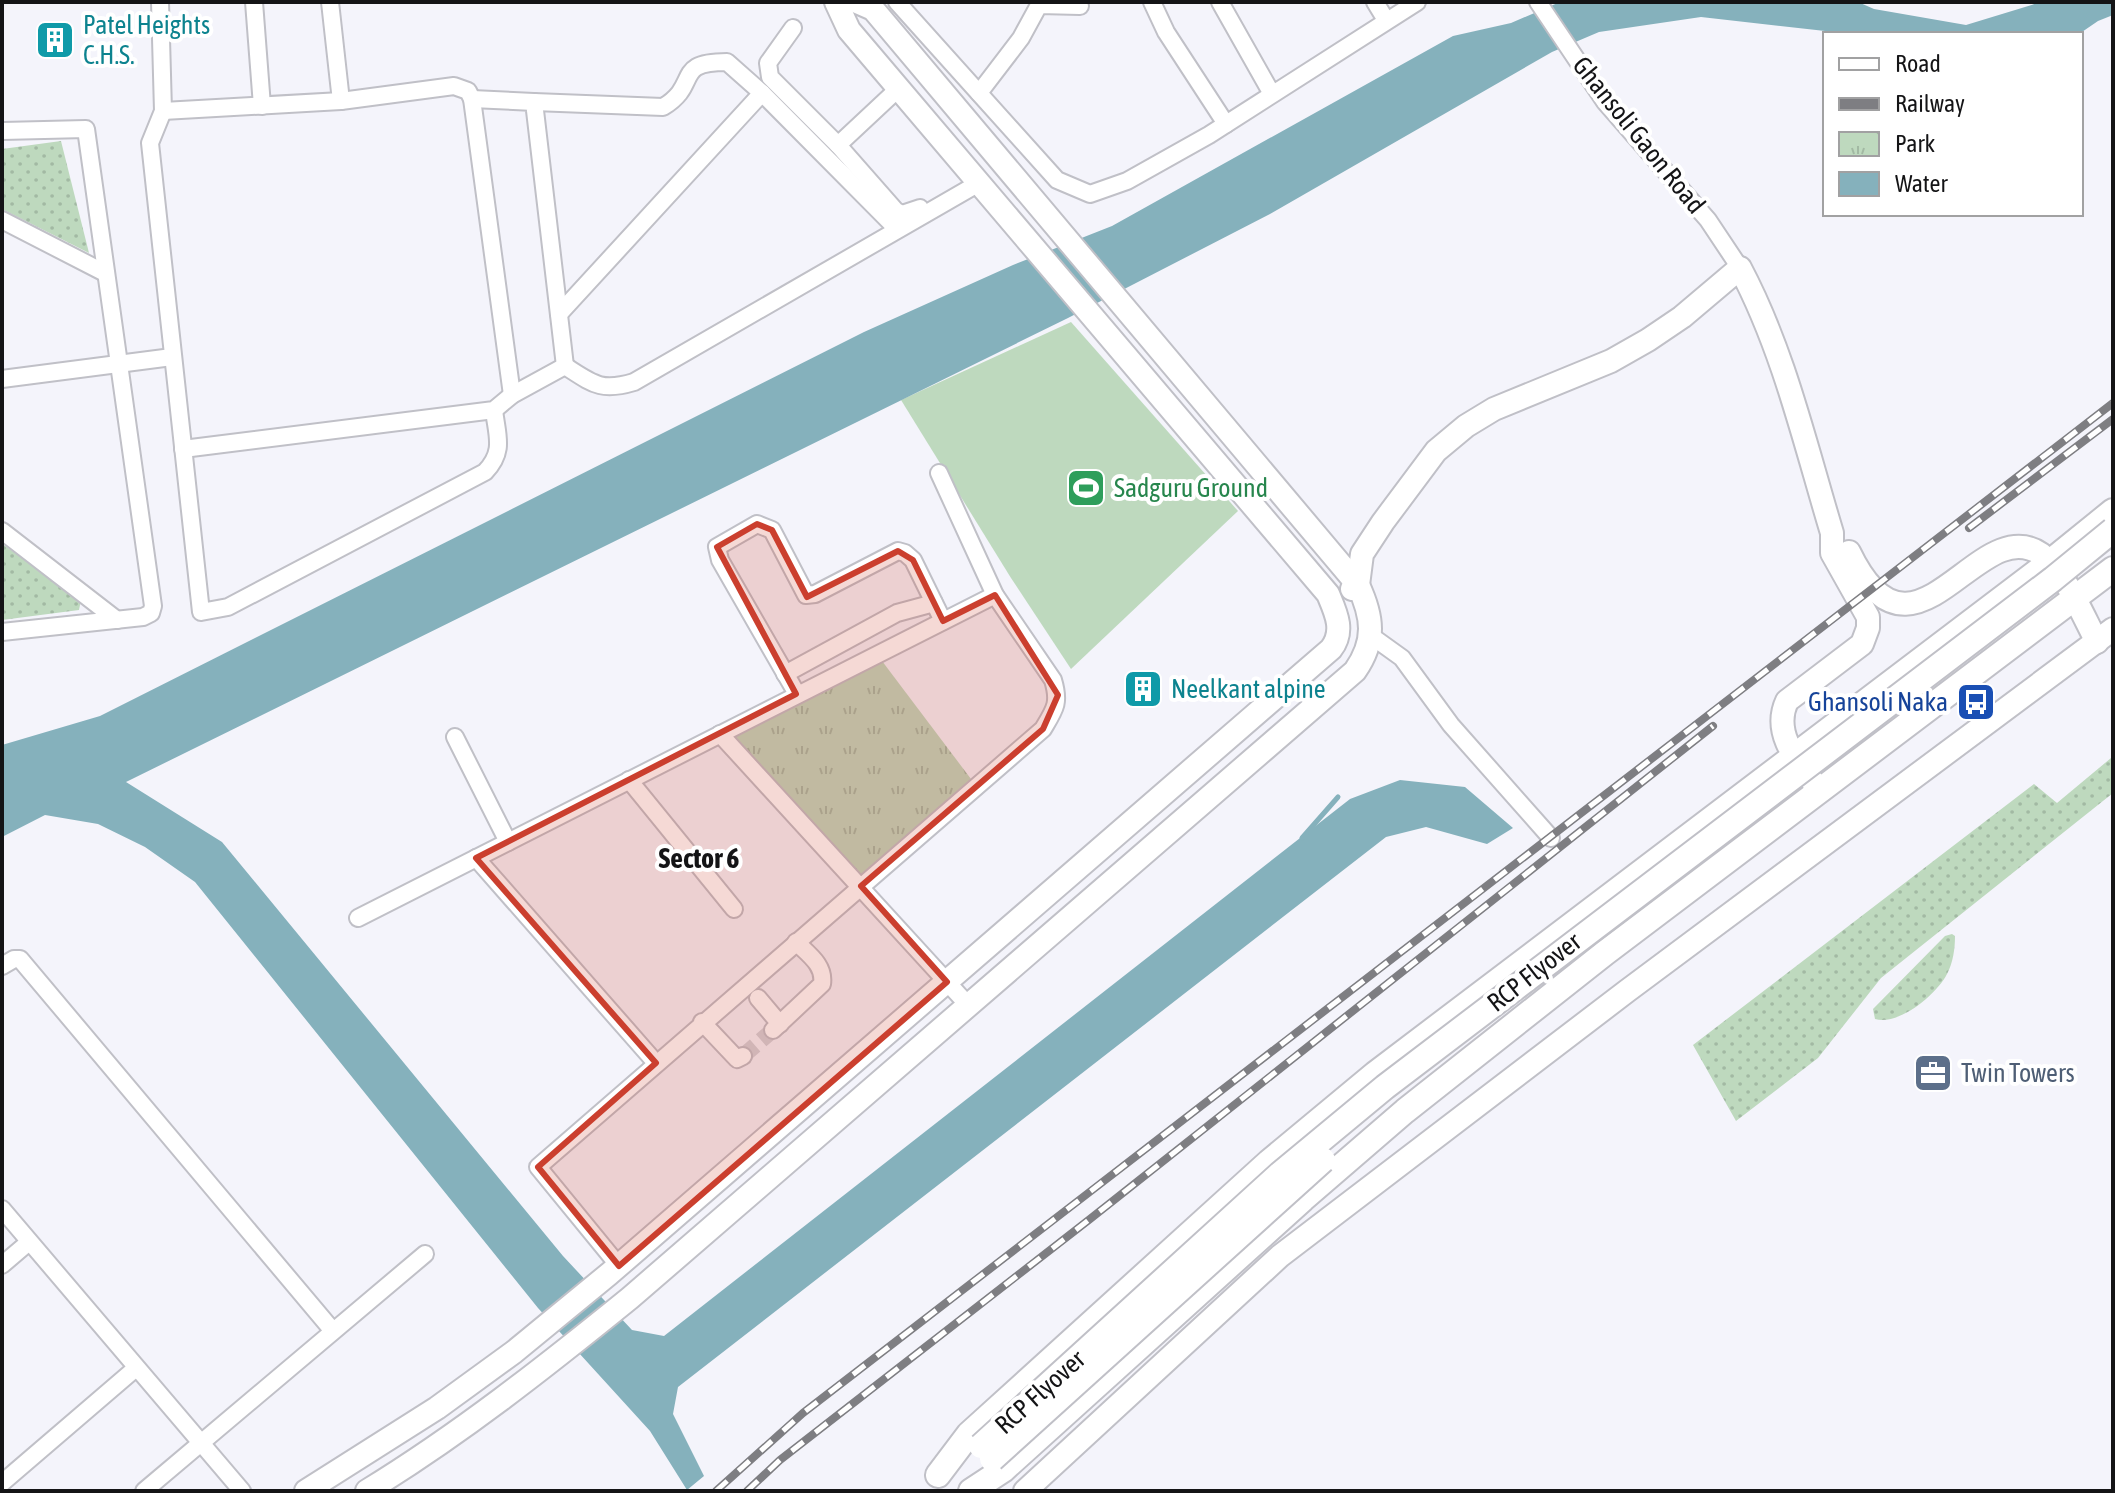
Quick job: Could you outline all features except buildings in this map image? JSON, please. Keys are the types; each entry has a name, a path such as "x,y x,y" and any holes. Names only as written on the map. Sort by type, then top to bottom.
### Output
{"main road":[{"path":"929,1483 969,1434 1269,1162 1387,1065 2113,511"},
{"name":"RCP Flyover","path":"986,1453 1280,1174 1385,1087 2053,579 2113,530"},
{"name":"RCP Flyover","path":"986,1453 1395,1099 2113,549"},
{"path":"968,1491 1003,1470 1405,1111 1583,970 2113,569"},
{"path":"929,1483 986,1453"},
{"path":"968,1491 986,1453"}],"street":[{"path":"160,2 163,111 150,143 201,612 228,607 485,472 499,450 494,410"},
{"path":"254,2 262,106"},
{"path":"330,2 341,101"},
{"path":"306,1491 437,1408 514,1352 614,1270 1337,641 1339,622 1328,594 849,30 836,2"},
{"path":"367,1491 455,1434 533,1377 630,1298 1355,671 1367,654 1370,618 1358,585 873,9 857,2"},
{"path":"897,2 1057,180 1090,194 1127,181 1226,124 1417,2"},
{"path":"1152,2 1166,32 1226,124"},
{"path":"1220,2 1272,94"},
{"path":"1375,2 1386,20"},
{"name":"Ghansoli Gaon Road","path":"1538,2 1605,102 1708,220 1740,268"},
{"path":"979,93 1021,38 1039,5 1080,6"},
{"path":"793,28 768,63 770,77 838,145 896,211 902,214 914,212 937,199"},
{"path":"472,99 663,107 675,100 685,88 688,73 698,64 727,62 762,93 897,229"},
{"path":"163,111 341,101 454,86 468,91 472,99 512,395"},
{"path":"838,145 899,88"},
{"path":"559,314 762,93"},
{"path":"534,102 565,366"},
{"path":"2,131 86,129 153,606 151,613 143,617 2,632"},
{"path":"565,366 589,381 612,389 634,382 979,183"},
{"path":"1002,210 1026,191"},
{"path":"2,220 105,273"},
{"path":"1332,604 1358,585 1362,554 1383,522 1436,451 1466,426 1494,409 1611,361 1648,340 1682,317 1740,268 1761,308 1776,349 1832,533 1832,553 1868,617 1862,644 1787,701 1781,714 1782,731 1820,791"},
{"path":"2,379 172,357"},
{"path":"183,449 494,410 512,395 565,366"},
{"path":"614,1270 538,1167 1043,729 1055,709 1058,695 1053,680 995,595 939,473"},
{"path":"797,694 720,560 717,547 757,524 772,530 806,595 815,594 898,551 905,553 913,560 943,621"},
{"path":"2,531 117,620"},
{"path":"1025,1491 1280,1256 1594,1016 2105,636 2075,600 2050,562 2025,546 2009,547 1986,559 1919,603 1902,604 1876,591 1859,573 1846,546 1832,533"},
{"path":"358,918 995,595"},
{"path":"785,674 897,613 934,603"},
{"path":"1370,635 1402,658 1451,725 1551,838"},
{"path":"720,734 968,1005"},
{"path":"455,737 508,842"},
{"path":"629,780 734,909"},
{"path":"476,858 656,1063"},
{"path":"758,998 777,1027 822,984 824,977 820,966 796,942"},
{"path":"2,966 20,959 333,1331"},
{"path":"702,1022 737,1059 743,1056"},
{"path":"2,1209 242,1491"},
{"path":"2,1265 29,1242"},
{"path":"144,1491 425,1254"},
{"path":"2,1483 136,1368"}],"highlighted area":[{"path":"757,524 772,530 807,597 898,551 913,560 943,621 995,595 1058,695 1043,729 861,886 947,982 619,1266 538,1167 656,1063 476,858 796,694 717,547"}],"green space":[{"path":"61,141 89,253 2,209 2,149"},
{"name":"Sadguru Ground","path":"1071,322 1238,511 1071,669 901,400"},
{"path":"4,545 81,600 79,610 2,620"},
{"path":"876,653 971,779 859,877 727,730"},
{"path":"2111,758 2113,793 1881,978 1818,1058 1736,1121 1693,1045 2034,784 2057,803"},
{"path":"1952,934 1955,941 1951,965 1935,990 1906,1013 1885,1020 1875,1019 1873,1009 1945,936"}],"water":[{"path":"1560,2 1858,2 1874,9 1966,25 2041,2 2113,2 2113,15 2082,32 1834,32 1701,17 1599,32 1552,52 1270,214 1068,318 126,782 222,842 563,1256 632,1330 664,1336 1350,799 1400,780 1465,787 1513,828 1487,844 1426,827 1386,837 678,1387 673,1414 704,1476 687,1490 650,1431 538,1308 195,882 145,847 98,824 45,815 2,837 2,745 100,716 864,332 1013,265 1112,226 1453,36 1511,23"}],"waterway":[{"path":"1302,838 1338,797"}],"tunnel":[{"path":"743,1056 773,1030"}],"railway":[{"path":"716,1491 803,1413 2113,403"},
{"path":"1969,528 2113,419"},
{"path":"747,1491 780,1460 1713,726"}],"place":[{"name":"Patel Heights C.H.S.","path":"55,40"},
{"name":"Sadguru Ground","path":"1086,488"},
{"name":"Neelkant alpine","path":"1143,689"},
{"name":"Ghansoli Naka","path":"1976,702"},
{"name":"Twin Towers","path":"1933,1073"}],"district":[{"name":"Sector 6","path":"699,858"}]}
